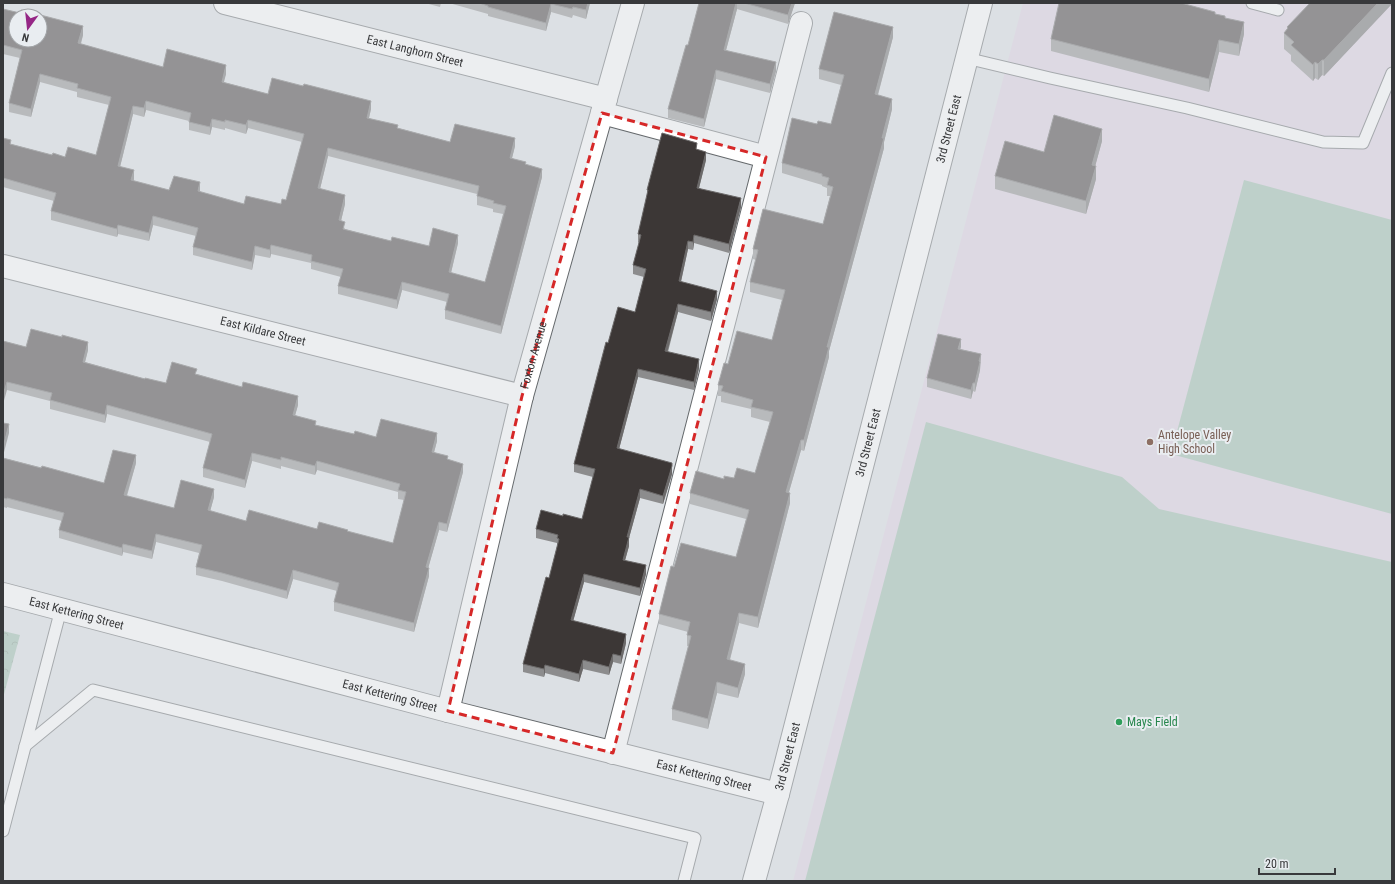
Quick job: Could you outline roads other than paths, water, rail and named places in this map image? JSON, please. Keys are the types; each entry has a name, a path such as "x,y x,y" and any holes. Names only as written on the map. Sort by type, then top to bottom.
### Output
{"street":[{"name":"East Langhorn Street","path":"225,3 604,106 766,157"},
{"name":"Foxton Avenue","path":"448,711 522,396 633,3"},
{"name":"3rd Street East","path":"754,881 778,794 980,3"},
{"path":"613,753 801,24"},
{"name":"East Kildare Street","path":"3,266 522,396"},
{"name":"East Kettering Street","path":"3,594 448,711 778,794"}],"lane":[{"path":"1252,3 1278,10"},
{"path":"966,58 1187,108 1323,142 1363,143 1392,73"},
{"path":"3,831 61,609"},
{"path":"25,746 93,690 695,838 684,881"}],"place":[{"name":"Antelope Valley High School","path":"1150,442"},
{"name":"Mays Field","path":"1119,722"}]}
